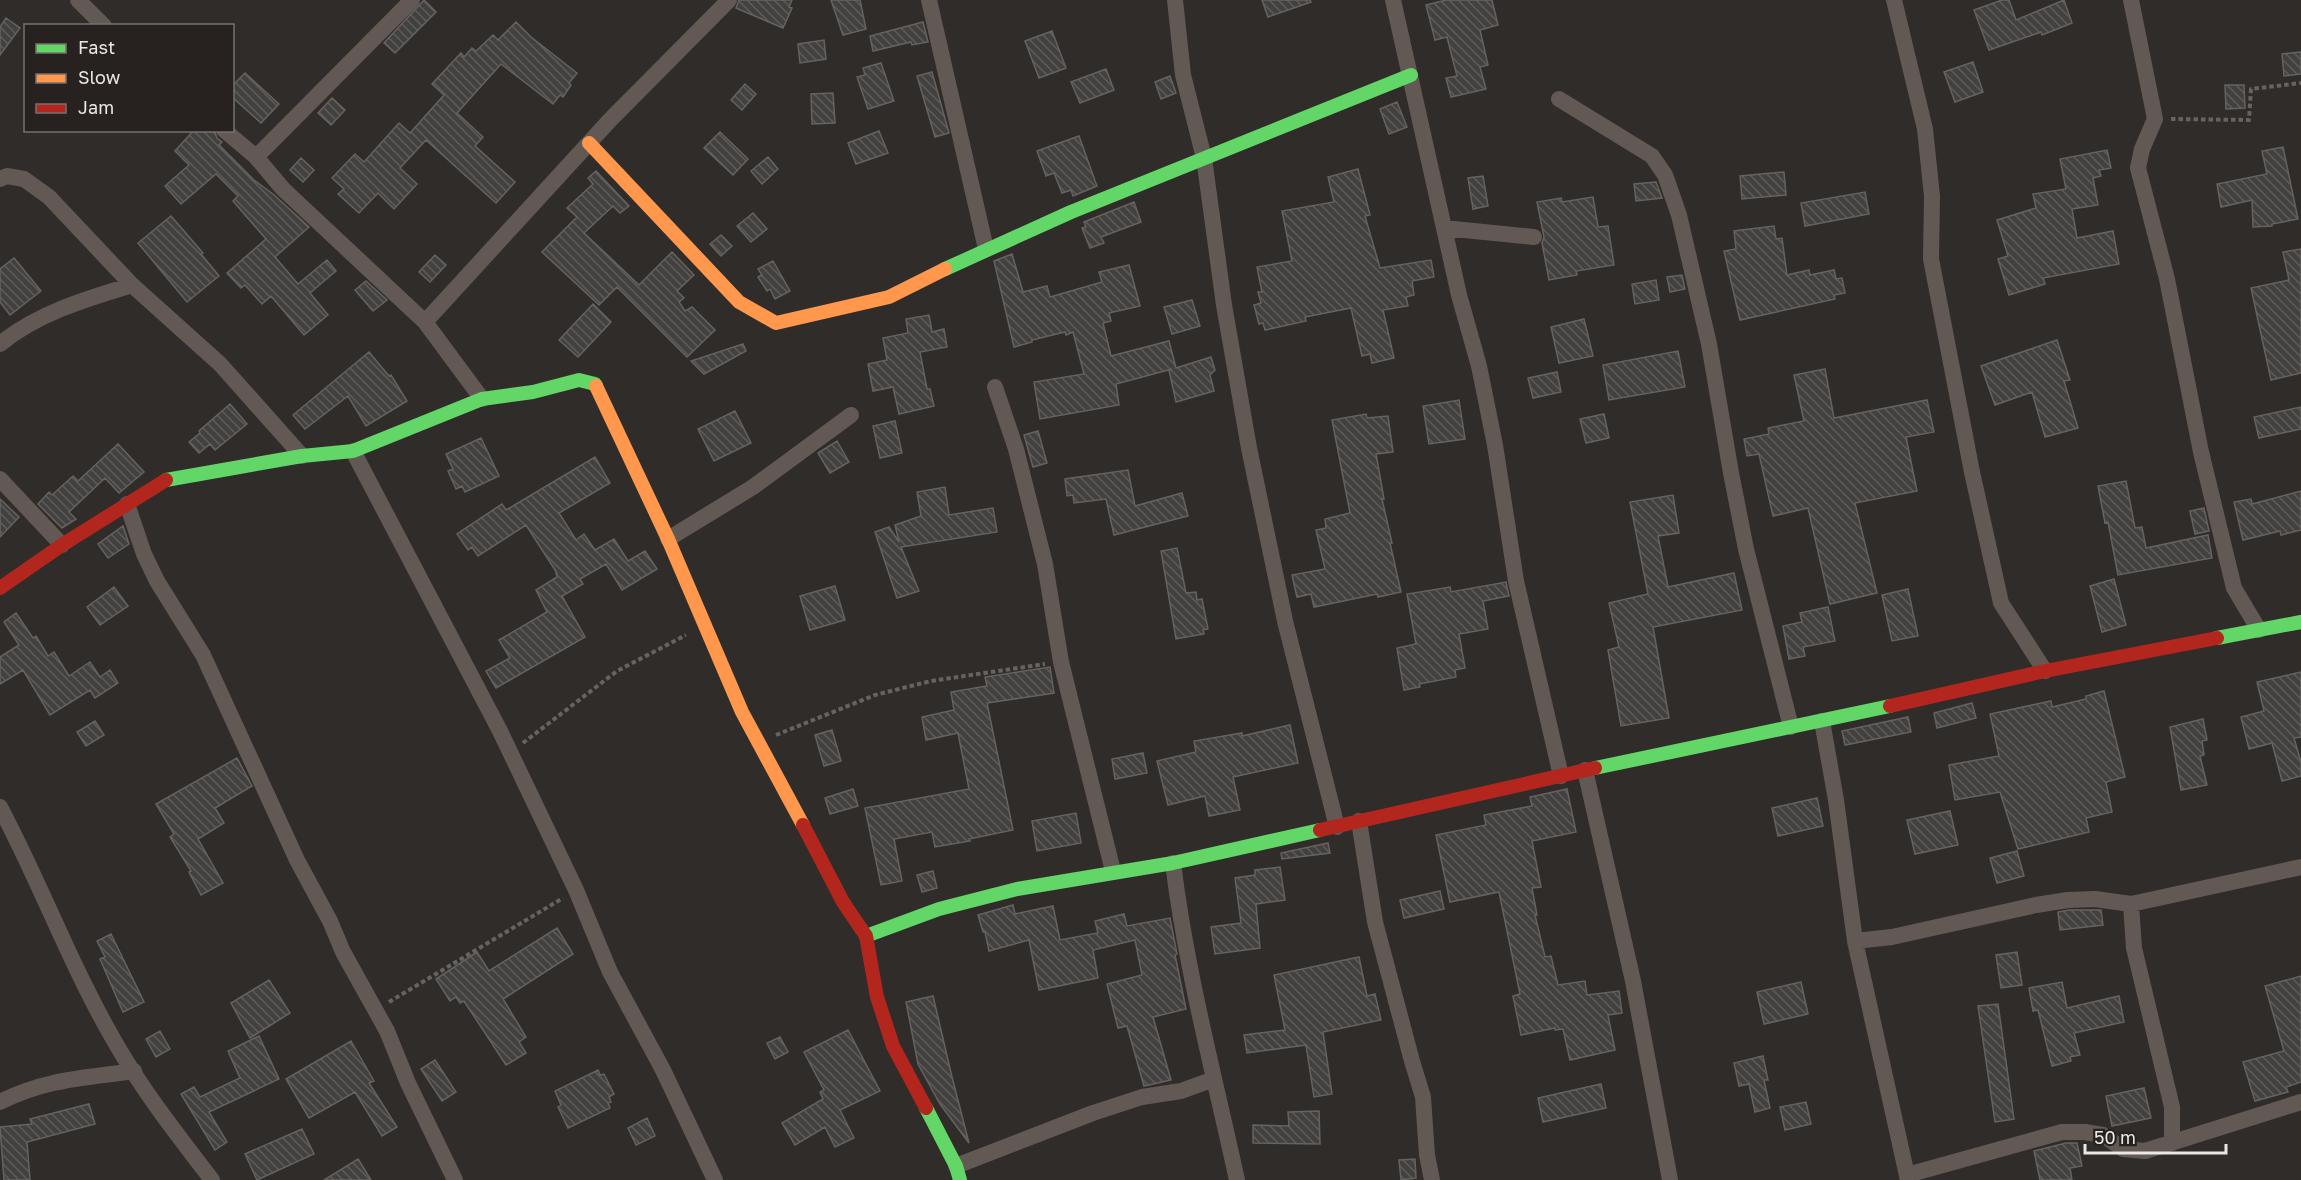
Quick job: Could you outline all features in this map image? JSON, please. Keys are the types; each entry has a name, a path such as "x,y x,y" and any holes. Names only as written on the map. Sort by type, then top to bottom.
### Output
{"street":[{"path":"78,0 102,24"},
{"path":"256,157 412,0"},
{"path":"425,322 589,143 729,0"},
{"path":"929,0 986,249"},
{"path":"1175,0 1183,75 1204,158 1224,305 1249,448 1285,621 1337,827"},
{"path":"1394,0 1459,295 1479,366 1495,445 1516,581 1562,776"},
{"path":"1894,0 1925,129 1932,196 1930,259 1972,472 2001,603 2045,671"},
{"path":"2131,0 2155,119 2142,148 2138,168 2167,279 2201,452 2234,588 2259,630"},
{"path":"589,143 739,302 776,323 889,297 986,249 1071,212 1411,75"},
{"path":"1559,99 1652,156 1665,175 1679,215 1709,344 1746,549 1791,727"},
{"path":"226,132 256,157 283,189 425,322 482,399"},
{"path":"0,179 7,176 24,179 49,197 132,285 220,364 302,456"},
{"path":"1444,228 1534,237"},
{"path":"0,344 12,334 68,304 132,285"},
{"path":"0,588 62,545 168,479 302,456 353,451 482,399 533,392 579,380 595,384 668,539 742,712 843,902 866,936 877,997 893,1046 958,1173 1093,1113 1142,1097 1181,1091 1214,1079"},
{"path":"995,387 1016,449 1045,564 1061,662 1113,871"},
{"path":"668,539 753,488 851,415"},
{"path":"353,451 511,752 576,890 610,972 663,1070 715,1180"},
{"path":"0,479 62,545"},
{"path":"127,504 144,554 157,581 203,655 297,860 330,921 343,952 376,1010 455,1180"},
{"path":"866,936 895,923 1007,891 1113,871 1173,863 1586,770 1822,721 2045,671 2301,621"},
{"path":"1822,721 1836,800 1855,941 1908,1178 2062,1132 2103,1135 2122,1149 2145,1151 2301,1102"},
{"path":"1586,770 1632,981 1670,1180"},
{"path":"0,807 17,838 60,935 118,1048 163,1115 212,1180"},
{"path":"1359,821 1375,922 1423,1097 1427,1155 1432,1180"},
{"path":"1173,863 1184,936 1237,1180"},
{"path":"1855,941 1892,937 2068,900 2095,899 2131,904 2301,867"},
{"path":"2131,904 2134,948 2172,1107 2172,1143"},
{"path":"0,1102 18,1093 66,1078 134,1071"}],"path":[{"path":"2155,119 2249,120 2251,89 2301,83"},
{"path":"511,752 617,671 705,626"},
{"path":"758,742 875,695 931,681 1061,662"},
{"path":"376,1010 576,890"}],"building":[{"path":"424,0 436,12 395,53 384,43"},
{"path":"739,0 792,0 789,7 792,8 783,28 736,8"},
{"path":"831,0 860,0 866,29 843,35"},
{"path":"1262,0 1310,0 1311,2 1268,17"},
{"path":"1446,0 1492,0 1498,25 1480,30 1488,65 1480,67 1486,89 1451,97 1446,78 1457,76 1447,37 1435,40 1426,5"},
{"path":"2002,0 2009,0 2016,20 2064,0 2072,23 2042,35 2041,32 1989,50 1974,10"},
{"path":"6,18 20,28 0,55 0,27"},
{"path":"516,22 531,37 577,73 569,83 571,85 563,97 560,95 553,104 501,64 457,113 483,137 475,146 515,182 496,203 426,140 400,168 417,184 394,209 378,193 359,213 338,194 344,189 332,178 355,154 364,162 399,123 410,133 444,95 432,84 461,53 464,57 472,48 476,51 493,35 498,40"},
{"path":"923,22 928,42 912,45 911,42 873,51 870,36"},
{"path":"1052,31 1066,68 1039,78 1025,41"},
{"path":"824,40 826,59 800,63 798,44"},
{"path":"2301,52 2301,74 2284,76 2282,54"},
{"path":"1973,62 1983,92 1955,102 1944,72"},
{"path":"881,63 894,101 868,109 857,77 865,75 863,68"},
{"path":"1106,69 1114,90 1080,103 1071,82"},
{"path":"932,72 949,133 935,137 917,76"},
{"path":"245,73 279,104 261,123 234,99 234,84"},
{"path":"1170,76 1176,93 1161,99 1155,82"},
{"path":"745,84 756,94 742,110 731,100"},
{"path":"2225,85 2244,85 2245,108 2226,109"},
{"path":"833,93 835,123 812,124 811,94"},
{"path":"332,98 345,110 331,125 318,113"},
{"path":"1397,102 1407,127 1389,134 1380,109"},
{"path":"879,131 888,153 856,164 848,143"},
{"path":"192,132 215,132 222,142 219,145 254,180 309,227 275,257 298,284 327,260 336,271 310,293 328,315 304,335 271,296 262,304 245,285 241,288 227,273 266,239 233,201 238,196 216,174 181,204 165,186 189,165 175,151"},
{"path":"720,132 748,159 733,175 704,148"},
{"path":"1079,136 1097,186 1073,196 1071,190 1062,193 1054,173 1046,176 1037,151"},
{"path":"2283,147 2298,219 2272,224 2272,226 2253,227 2252,200 2221,207 2217,184 2267,174 2262,151"},
{"path":"2107,150 2111,168 2099,170 2101,176 2093,178 2098,205 2072,209 2077,238 2113,231 2119,264 2043,278 2045,284 2009,295 1998,259 2008,256 1997,220 2036,208 2033,194 2066,189 2060,159"},
{"path":"768,157 778,169 762,184 751,171"},
{"path":"301,158 314,170 303,182 290,170"},
{"path":"1358,169 1370,215 1365,216 1380,268 1431,260 1434,277 1412,281 1414,295 1406,297 1408,306 1383,310 1394,358 1372,363 1370,354 1362,356 1351,308 1305,317 1306,321 1265,330 1263,323 1259,324 1254,305 1261,303 1258,292 1262,292 1257,267 1292,261 1282,211 1334,202 1328,177"},
{"path":"596,171 629,206 620,213 613,206 584,233 639,285 672,252 694,275 677,291 684,298 679,302 685,311 692,307 715,330 687,357 617,287 599,305 542,252 577,217 567,208 593,184 588,178"},
{"path":"1784,172 1786,195 1742,199 1740,176"},
{"path":"1483,176 1488,206 1473,209 1468,178"},
{"path":"1656,182 1662,198 1636,201 1634,184"},
{"path":"1865,192 1869,214 1805,226 1801,203"},
{"path":"1593,197 1598,227 1608,226 1614,265 1576,271 1577,275 1549,280 1537,202 1561,198 1562,202"},
{"path":"1134,202 1141,222 1101,237 1104,243 1090,248 1082,228 1086,227 1084,222"},
{"path":"753,213 767,229 751,242 737,226"},
{"path":"171,216 203,253 201,254 219,276 187,302 138,243"},
{"path":"1774,226 1776,239 1782,238 1787,275 1809,270 1810,275 1834,270 1836,279 1842,278 1845,293 1834,295 1835,299 1740,320 1724,251 1736,249 1734,231"},
{"path":"721,235 732,246 721,256 710,244"},
{"path":"2301,249 2301,373 2271,380 2251,288 2289,280 2283,252"},
{"path":"1012,254 1023,292 1047,286 1050,297 1102,282 1099,272 1129,265 1140,306 1109,313 1111,321 1103,323 1111,356 1169,341 1176,368 1211,357 1215,370 1210,375 1214,391 1176,402 1169,370 1172,369 1116,384 1119,405 1040,419 1034,382 1084,374 1073,332 1032,340 1032,342 1014,347 994,261"},
{"path":"435,255 446,265 430,282 419,272"},
{"path":"14,258 41,291 10,315 0,302 0,269"},
{"path":"773,261 790,291 775,299 770,289 767,291 758,277 762,275 758,269"},
{"path":"1682,275 1685,289 1670,292 1667,277"},
{"path":"1656,280 1659,300 1635,304 1632,284"},
{"path":"366,281 387,300 373,311 355,290"},
{"path":"1192,300 1200,326 1172,334 1164,307"},
{"path":"593,304 611,322 578,357 559,340"},
{"path":"929,315 932,332 944,329 947,347 920,352 927,389 930,389 934,406 899,414 893,387 873,391 868,364 887,360 883,338 908,333 906,319"},
{"path":"1584,319 1593,356 1559,363 1551,327"},
{"path":"2057,340 2070,380 2064,381 2078,428 2045,437 2032,392 1995,405 1981,366"},
{"path":"743,344 746,351 704,374 691,361"},
{"path":"1678,351 1685,387 1609,400 1603,365"},
{"path":"369,352 389,376 391,375 407,401 366,426 348,396 305,429 293,415"},
{"path":"1825,369 1834,418 1927,400 1934,432 1906,437 1917,491 1855,503 1877,593 1830,604 1808,508 1773,516 1759,454 1747,456 1744,439 1769,434 1768,428 1804,421 1794,375"},
{"path":"1557,372 1561,392 1533,398 1528,378"},
{"path":"1459,400 1465,439 1429,444 1423,406"},
{"path":"230,404 247,424 215,450 210,444 199,453 189,442"},
{"path":"2301,407 2301,429 2259,438 2254,417"},
{"path":"735,411 751,443 714,461 698,429"},
{"path":"1366,414 1367,418 1388,416 1393,452 1376,454 1384,499 1382,499 1401,592 1378,597 1377,594 1314,607 1311,594 1297,597 1292,575 1325,569 1316,530 1326,528 1325,519 1350,513 1332,420"},
{"path":"1604,414 1609,438 1586,443 1580,419"},
{"path":"895,421 902,453 880,458 873,426"},
{"path":"1038,431 1047,463 1033,467 1024,435"},
{"path":"481,438 499,476 465,492 462,486 456,489 448,471 453,469 446,454"},
{"path":"837,441 849,462 830,473 818,453"},
{"path":"118,444 144,472 119,493 105,478 69,512 76,519 62,528 38,504 49,492 52,495 73,476 78,481"},
{"path":"595,457 610,483 559,513 576,540 584,534 595,550 614,539 628,561 645,551 657,569 622,590 606,564 580,579 583,584 562,596 585,637 496,688 486,671 510,658 499,640 547,612 536,590 557,577 557,573 526,525 478,556 472,547 468,550 457,534 502,504 506,510"},
{"path":"1128,470 1135,506 1182,493 1188,516 1114,535 1106,499 1074,503 1073,495 1067,496 1065,479"},
{"path":"2126,481 2135,528 2142,527 2146,548 2208,535 2212,558 2118,575 2108,522 2105,523 2098,486"},
{"path":"945,487 949,515 993,508 997,532 901,547 919,591 897,598 875,532 889,527 899,542 895,525 921,516 917,492"},
{"path":"2301,491 2301,530 2281,535 2280,531 2243,540 2234,502 2251,499 2252,504"},
{"path":"1673,495 1679,533 1658,536 1668,587 1734,573 1742,610 1653,627 1669,718 1621,726 1608,650 1619,647 1609,603 1648,594 1630,502"},
{"path":"0,499 19,517 0,537"},
{"path":"2204,508 2209,531 2195,534 2190,511"},
{"path":"123,526 129,544 108,558 98,544"},
{"path":"1177,548 1186,593 1196,592 1197,600 1202,599 1208,629 1203,630 1204,634 1176,639 1161,551"},
{"path":"2114,579 2126,625 2102,632 2090,586"},
{"path":"1506,582 1509,596 1483,601 1488,629 1459,634 1465,668 1455,670 1456,677 1419,684 1420,687 1404,690 1397,648 1416,644 1407,594 1450,587 1451,592"},
{"path":"835,586 845,620 810,630 800,596"},
{"path":"114,587 128,606 100,625 87,607"},
{"path":"1908,589 1918,636 1892,641 1882,595"},
{"path":"1828,607 1835,641 1803,647 1805,656 1789,659 1783,626 1802,622 1800,613"},
{"path":"16,613 33,638 36,636 48,656 54,652 69,676 90,662 100,677 110,670 118,683 95,698 90,690 50,715 23,670 0,684 0,657 19,645 4,622"},
{"path":"1050,667 1054,693 987,703 1013,830 935,847 932,832 894,839 902,881 881,885 865,808 969,789 958,733 926,740 922,717 954,710 951,692 987,686 985,677"},
{"path":"2301,672 2301,737 2294,738 2301,762 2301,776 2282,781 2272,743 2249,749 2241,717 2264,711 2257,682"},
{"path":"2104,691 2125,777 2106,782 2112,812 2086,818 2089,832 2018,849 2000,792 1955,800 1949,765 1999,756 1990,714 2051,701 2052,707 2086,699 2086,696"},
{"path":"1972,703 1976,718 1937,728 1934,713"},
{"path":"1908,717 1911,732 1845,745 1842,731"},
{"path":"2203,719 2207,740 2202,741 2204,755 2200,756 2207,785 2181,790 2170,727"},
{"path":"95,721 104,735 86,746 77,732"},
{"path":"1290,725 1298,763 1233,777 1240,810 1209,816 1205,796 1168,805 1157,761 1196,752 1194,741 1242,733 1242,736"},
{"path":"832,730 841,761 824,766 815,735"},
{"path":"1143,753 1147,773 1115,779 1112,759"},
{"path":"237,758 252,786 215,808 224,823 198,839 223,883 201,895 189,872 191,871 170,837 174,834 156,804"},
{"path":"853,789 858,806 830,814 825,798"},
{"path":"1567,789 1576,832 1532,841 1541,887 1532,888 1537,915 1535,915 1545,957 1551,956 1558,985 1585,981 1587,995 1619,991 1622,1013 1608,1015 1615,1050 1570,1060 1563,1029 1555,1030 1555,1028 1521,1035 1513,996 1520,994 1499,892 1450,902 1436,835 1486,825 1484,815 1532,806 1530,797"},
{"path":"1817,798 1823,826 1778,836 1772,808"},
{"path":"1950,811 1958,845 1915,854 1907,820"},
{"path":"1076,813 1081,843 1037,851 1032,821"},
{"path":"1328,843 1330,853 1282,859 1281,853"},
{"path":"2017,851 2024,876 1997,883 1990,858"},
{"path":"1280,867 1285,900 1256,904 1260,948 1215,954 1211,927 1241,923 1235,878 1255,875 1255,870"},
{"path":"933,871 937,888 922,892 917,875"},
{"path":"1440,891 1444,909 1404,918 1400,900"},
{"path":"1013,905 1015,914 1053,906 1060,940 1098,933 1095,921 1124,914 1127,926 1170,918 1186,1009 1153,1017 1171,1080 1144,1086 1127,1026 1118,1028 1107,984 1142,975 1135,940 1093,950 1098,978 1039,990 1029,940 989,951 985,932 983,932 978,915"},
{"path":"2101,910 2103,925 2060,930 2058,912"},
{"path":"557,928 573,954 503,999 526,1037 519,1042 526,1053 506,1065 464,1001 460,1003 456,997 450,1001 436,979 477,952 489,971"},
{"path":"111,934 144,1002 123,1012 100,959 105,957 97,941"},
{"path":"2017,952 2022,985 2001,988 1996,955"},
{"path":"1359,957 1367,996 1375,994 1381,1020 1323,1032 1332,1094 1314,1097 1306,1045 1247,1053 1244,1035 1285,1030 1274,975"},
{"path":"2301,976 2301,1082 2286,1087 2288,1092 2255,1101 2243,1062 2284,1051 2265,986"},
{"path":"269,980 290,1013 250,1038 231,1003"},
{"path":"1801,982 1808,1014 1764,1024 1757,992"},
{"path":"2062,982 2067,1008 2119,996 2124,1022 2074,1033 2080,1055 2070,1057 2071,1061 2052,1066 2038,1010 2033,1011 2029,988"},
{"path":"933,996 969,1143 940,1104 918,1064 906,1002"},
{"path":"1998,1004 2014,1119 1995,1122 1978,1006"},
{"path":"848,1030 880,1091 840,1110 854,1138 835,1147 825,1127 795,1145 782,1123 823,1099 820,1092 824,1090 804,1052"},
{"path":"160,1031 170,1049 156,1057 146,1039"},
{"path":"259,1036 279,1079 209,1112 227,1142 215,1150 181,1094 194,1087 200,1097 240,1078 228,1051"},
{"path":"780,1037 788,1052 775,1059 767,1043"},
{"path":"351,1041 374,1081 369,1083 397,1127 382,1136 355,1092 309,1118 286,1079"},
{"path":"1763,1056 1768,1080 1764,1080 1770,1108 1755,1112 1749,1084 1739,1086 1734,1063"},
{"path":"435,1060 456,1092 442,1101 421,1069"},
{"path":"598,1070 600,1075 604,1074 614,1094 609,1097 610,1108 568,1128 558,1107 561,1105 555,1091"},
{"path":"1601,1084 1606,1108 1543,1122 1538,1098"},
{"path":"2144,1088 2151,1118 2112,1126 2106,1096"},
{"path":"1806,1102 1811,1124 1785,1130 1780,1107"},
{"path":"89,1104 95,1124 27,1142 30,1180 4,1180 0,1127 32,1124 30,1119"},
{"path":"1319,1111 1320,1144 1253,1143 1253,1125 1289,1126 1288,1112"},
{"path":"647,1118 655,1136 636,1145 628,1128"},
{"path":"302,1129 314,1154 257,1180 245,1154"},
{"path":"2066,1143 2077,1143 2082,1166 2070,1168 2072,1180 2040,1180 2034,1151"},
{"path":"358,1159 371,1180 324,1180"},
{"path":"1415,1159 1416,1178 1401,1180 1399,1160"}],"traffic: fast":[{"path":"945,269 1071,212 1411,75"},
{"path":"166,480 302,456 353,451 482,399 533,392 579,380 596,386"},
{"path":"2217,638 2301,622"},
{"path":"1595,768 1890,706"},
{"path":"866,936 939,909 1017,889 1173,863 1320,830"},
{"path":"926,1108 956,1166 960,1180"}],"traffic: slow":[{"path":"589,143 739,302 776,323 889,297 945,269"},
{"path":"596,386 668,539 742,712 803,825"}],"traffic: jam":[{"path":"0,588 62,545 166,480"},
{"path":"1890,706 2045,671 2217,638"},
{"path":"1320,830 1595,768"},
{"path":"803,825 843,902 866,936 877,997 893,1046 926,1108"}]}
